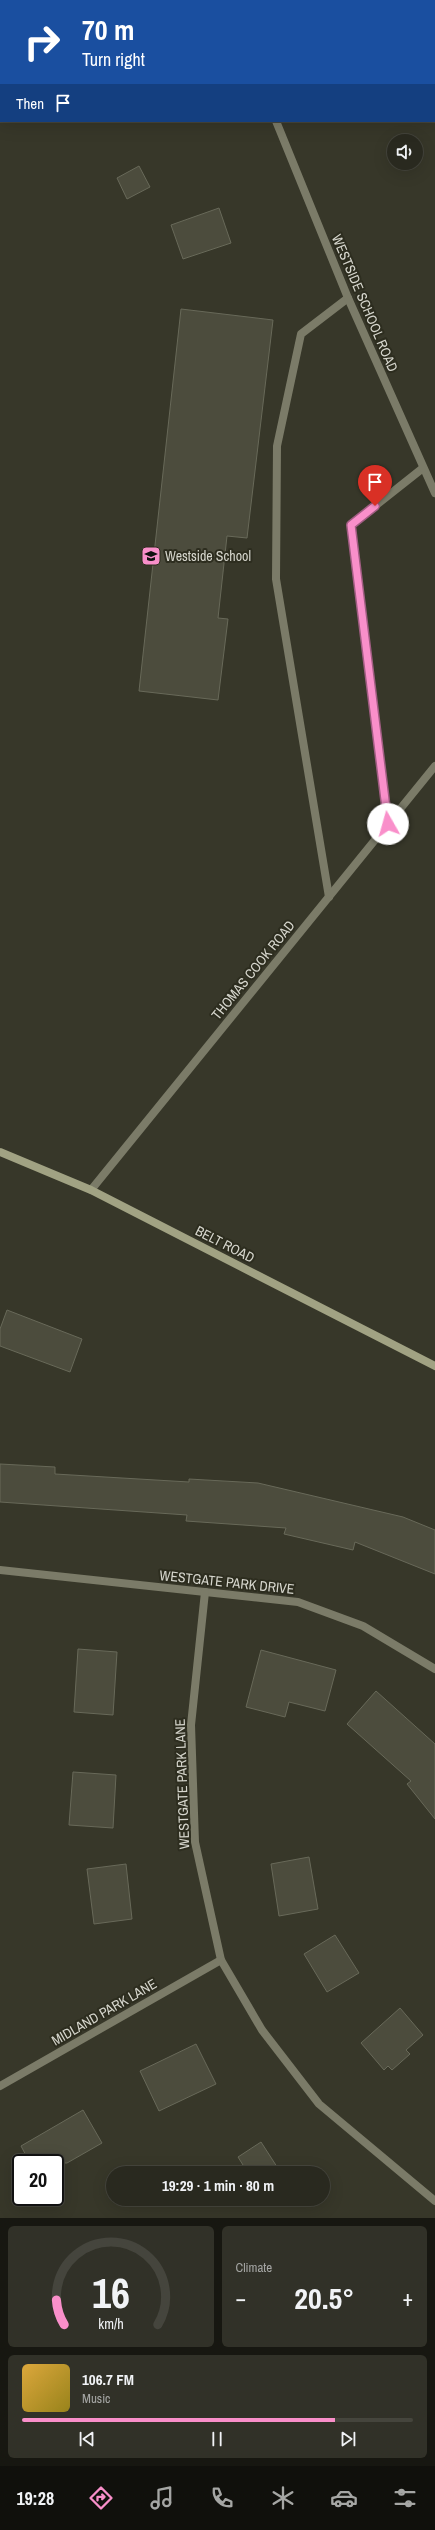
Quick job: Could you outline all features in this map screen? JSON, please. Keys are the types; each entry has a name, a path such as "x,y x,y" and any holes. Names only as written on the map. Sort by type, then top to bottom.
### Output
{"street":[{"name":"WESTSIDE SCHOOL ROAD","path":"276,122 348,298 435,493"},
{"path":"328,897 276,579 276,446 301,334 348,298"},
{"path":"388,824 351,525 423,468"},
{"name":"THOMAS COOK ROAD","path":"91,1190 435,766"},
{"name":"BELT ROAD","path":"0,1152 91,1190 435,1366"},
{"name":"WESTGATE PARK DRIVE","path":"0,1570 298,1602 363,1626 435,1669"},
{"name":"WESTGATE PARK LANE","path":"205,1592 191,1725 195,1842 221,1960 262,2030 319,2104 435,2201"},
{"name":"MIDLAND PARK LANE","path":"0,2086 221,1960"}],"building":[{"path":"139,166 150,187 127,199 117,178"},
{"path":"219,208 231,243 183,259 171,225"},
{"path":"181,309 273,320 247,538 227,536 218,618 228,619 218,700 139,691"},
{"path":"7,1310 82,1339 70,1372 0,1346 0,1329"},
{"path":"0,1464 55,1467 55,1474 189,1482 189,1479 258,1483 403,1517 435,1530 435,1574 355,1542 353,1550 284,1534 286,1528 186,1521 187,1515 0,1502"},
{"path":"78,1649 117,1652 113,1715 74,1712"},
{"path":"261,1650 336,1670 325,1711 289,1702 285,1717 246,1707"},
{"path":"376,1691 435,1744 435,1819 407,1784 411,1781 347,1724"},
{"path":"73,1772 116,1775 113,1828 69,1825"},
{"path":"309,1857 318,1909 279,1916 271,1864"},
{"path":"126,1864 132,1919 94,1924 87,1869"},
{"path":"335,1935 359,1973 327,1992 304,1954"},
{"path":"400,2008 423,2035 406,2050 410,2054 392,2070 388,2066 384,2070 361,2043"},
{"path":"196,2044 216,2084 159,2111 140,2071"},
{"path":"83,2110 102,2143 67,2163 64,2163 64,2154 25,2154 21,2146"},
{"path":"261,2142 276,2166 244,2166 238,2157"}],"place":[{"name":"Westside School","path":"151,556"}],"route":[{"path":"375,506 351,525 388,824"}]}
